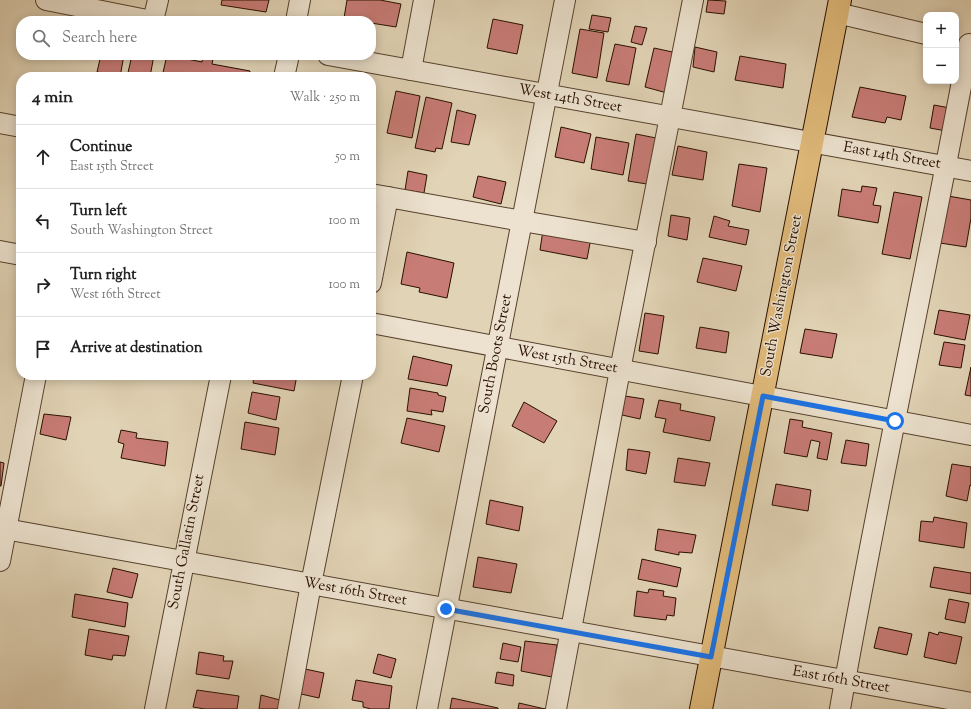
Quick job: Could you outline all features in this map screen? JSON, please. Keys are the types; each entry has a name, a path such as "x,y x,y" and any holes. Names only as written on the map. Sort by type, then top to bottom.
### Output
{"main road":[{"name":"South Washington Street","path":"701,709 838,7"}],"street":[{"path":"46,0 128,16"},
{"path":"154,16 158,0"},
{"path":"297,16 300,0"},
{"path":"411,70 424,0"},
{"name":"South Boots Street","path":"427,709 565,0"},
{"path":"556,709 620,370 693,0"},
{"path":"838,7 923,33"},
{"path":"840,709 946,166 965,43"},
{"path":"285,72 288,60"},
{"name":"West 14th Street","path":"356,60 812,142"},
{"path":"0,123 16,126"},
{"name":"East 14th Street","path":"812,142 971,171"},
{"path":"376,228 379,195 522,222 646,242"},
{"path":"0,251 16,254"},
{"name":"West 15th Street","path":"376,324 971,435"},
{"path":"0,561 3,528 35,380"},
{"name":"South Gallatin Street","path":"154,709 219,380"},
{"path":"288,709 311,584 352,380"},
{"name":"West 16th Street","path":"3,528 711,657"},
{"name":"East 16th Street","path":"711,657 971,703"}],"building":[{"path":"222,0 269,0 266,12 221,5"},
{"path":"347,0 380,0 401,4 396,27 376,24 376,16 344,16"},
{"path":"708,0 726,1 724,14 706,12"},
{"path":"592,15 611,18 608,32 589,29"},
{"path":"493,19 523,25 517,54 487,48"},
{"path":"635,26 647,28 642,45 631,42"},
{"path":"580,29 604,33 597,78 572,73"},
{"path":"615,44 636,48 629,85 606,81"},
{"path":"695,47 717,52 714,72 693,67"},
{"path":"654,48 677,53 667,93 645,87"},
{"path":"740,56 786,64 783,88 735,80"},
{"path":"100,60 123,60 121,72 97,72"},
{"path":"131,60 153,60 151,72 128,72"},
{"path":"166,60 192,60 202,62 202,60 213,60 212,64 250,71 250,72 163,72"},
{"path":"860,87 906,96 901,120 887,117 885,123 852,117"},
{"path":"396,91 420,96 412,138 387,133"},
{"path":"426,97 452,103 442,149 436,148 435,152 415,148"},
{"path":"934,105 950,108 946,131 930,128"},
{"path":"457,110 476,115 469,145 451,142"},
{"path":"561,127 591,134 584,163 555,157"},
{"path":"636,134 661,139 653,185 628,181"},
{"path":"596,137 629,143 623,175 591,169"},
{"path":"678,146 707,152 703,180 672,175"},
{"path":"739,164 767,168 760,212 732,206"},
{"path":"408,171 427,175 424,193 405,190"},
{"path":"478,176 506,182 501,204 473,197"},
{"path":"862,186 877,188 873,205 881,206 878,223 838,216 842,189 861,192"},
{"path":"894,192 922,197 910,259 882,254"},
{"path":"948,196 971,200 971,218 966,247 940,243"},
{"path":"671,215 690,218 687,240 668,236"},
{"path":"714,216 730,221 728,226 749,230 746,245 709,237"},
{"path":"543,230 591,238 587,259 540,250"},
{"path":"407,252 454,263 447,298 419,292 420,288 401,284"},
{"path":"703,258 742,266 736,291 697,282"},
{"path":"939,310 970,315 965,340 934,334"},
{"path":"645,313 664,316 658,354 639,351"},
{"path":"700,327 729,332 726,353 696,348"},
{"path":"805,329 837,334 832,358 800,353"},
{"path":"944,342 965,345 961,368 939,365"},
{"path":"413,356 452,365 447,386 408,379"},
{"path":"971,367 971,396 965,395"},
{"path":"253,380 296,380 294,391 253,383"},
{"path":"410,388 438,393 438,395 446,397 443,412 431,410 432,415 407,411"},
{"path":"252,392 280,397 276,420 248,413"},
{"path":"625,396 644,399 640,419 622,415"},
{"path":"659,400 681,404 680,410 715,417 710,441 663,432 666,419 655,417"},
{"path":"524,402 557,421 544,443 512,426"},
{"path":"44,414 71,417 66,440 40,434"},
{"path":"407,418 445,426 439,452 401,443"},
{"path":"790,419 803,421 802,427 832,433 827,460 817,458 820,442 811,440 807,457 784,453"},
{"path":"245,422 279,428 275,455 241,449"},
{"path":"121,430 137,433 136,438 168,442 165,466 121,458 124,444 118,442"},
{"path":"846,440 869,444 866,466 841,463"},
{"path":"628,449 650,452 646,474 626,470"},
{"path":"678,458 710,463 705,486 674,482"},
{"path":"0,462 4,463 1,486 0,486"},
{"path":"952,464 971,467 971,486 970,485 967,501 946,496"},
{"path":"776,484 811,490 808,511 772,505"},
{"path":"490,500 523,507 519,531 486,524"},
{"path":"934,517 967,523 964,548 919,541 921,521 933,522"},
{"path":"658,529 696,535 692,553 679,552 679,555 655,550"},
{"path":"478,557 517,564 511,593 473,587"},
{"path":"642,559 681,568 677,587 638,579"},
{"path":"934,567 971,573 971,594 930,587"},
{"path":"113,568 138,574 132,598 107,592"},
{"path":"649,589 664,591 663,596 676,598 674,616 667,615 666,620 634,616 637,591 648,593"},
{"path":"75,594 128,603 125,627 72,617"},
{"path":"949,599 969,603 965,623 945,619"},
{"path":"879,627 912,634 907,655 874,648"},
{"path":"89,629 129,636 125,656 113,655 112,660 85,655"},
{"path":"929,632 938,635 939,632 962,637 956,664 924,657"},
{"path":"525,641 557,645 552,677 521,671"},
{"path":"503,643 521,647 518,662 500,659"},
{"path":"199,652 224,656 223,661 233,661 229,679 196,674"},
{"path":"378,654 396,659 391,678 373,673"},
{"path":"305,669 324,673 319,698 301,694"},
{"path":"497,672 514,675 513,686 495,683"},
{"path":"356,680 392,686 389,709 371,709 363,707 363,702 352,700"},
{"path":"197,690 239,696 237,709 205,709 193,707"},
{"path":"261,695 280,700 278,709 259,709"},
{"path":"452,698 498,708 498,709 450,709"},
{"path":"519,703 545,709 518,709"}],"route":[{"path":"446,609 711,657 763,396 895,421"}]}
